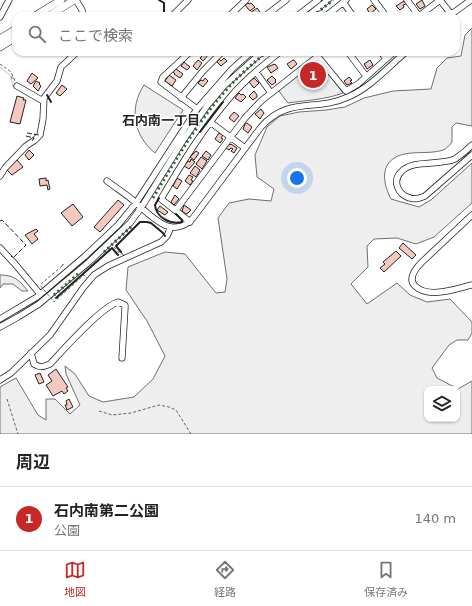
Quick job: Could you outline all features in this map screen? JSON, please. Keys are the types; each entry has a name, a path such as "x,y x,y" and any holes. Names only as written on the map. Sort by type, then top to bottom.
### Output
{"main road":[{"path":"42,12 61,0"},
{"path":"56,12 75,0"},
{"path":"0,39 12,31"},
{"path":"0,47 12,40"}],"street":[{"path":"0,17 9,0"},
{"path":"75,0 82,12"},
{"path":"176,12 188,0"},
{"path":"234,12 246,0"},
{"path":"270,12 286,0"},
{"path":"302,12 318,0"},
{"path":"313,12 328,0"},
{"path":"374,0 383,12"},
{"path":"407,0 416,12"},
{"path":"424,12 440,0 448,12"},
{"path":"454,12 471,0"},
{"path":"331,12 344,1 351,12"},
{"path":"0,176 5,168 21,151 40,136 43,119 43,101 45,96 57,81 61,67 73,56"},
{"path":"186,56 161,79 163,84 197,109"},
{"path":"181,98 203,71 218,56"},
{"path":"0,319 40,294 112,232 136,203 197,109 232,69 247,56"},
{"path":"0,327 39,304 89,262 130,223 206,106 224,86 258,56"},
{"path":"190,222 160,199 188,153 232,94 275,56"},
{"path":"176,210 245,118 262,101 314,56"},
{"path":"318,56 346,91 389,56"},
{"path":"351,56 366,76"},
{"path":"107,181 164,225 180,227 190,222 265,122 276,114 294,106 329,103 349,97 366,86 401,56"},
{"path":"256,72 271,93"},
{"path":"17,86 43,101"},
{"path":"210,122 245,148"},
{"path":"472,146 454,159 412,165 404,168 399,173 396,180 398,188 401,194 409,198 417,199 425,196 472,155"},
{"path":"472,215 422,262 416,269 412,280 420,290 427,292 443,291 472,285"},
{"path":"0,380 11,373 55,329 83,288 94,276 108,266 160,242 167,236 171,227"},
{"path":"0,248 40,294"},
{"path":"31,353 34,364 38,367 44,367 50,364 91,322 118,302 124,305 125,308 122,358"}],"path":[{"path":"0,64 12,73 17,86"},
{"path":"12,73 12,79"},
{"path":"113,246 119,254"},
{"path":"65,267 63,264 40,285 54,302 84,275 87,278"},
{"path":"7,399 18,434"},
{"path":"99,411 112,415 131,413 159,405 168,407 176,410 191,434"}],"shaded area":[{"path":"472,28 472,126 456,123 452,127 452,142 443,150 399,155 388,164 385,177 387,191 391,199 419,207 431,200 472,163 472,203 434,237 416,244 397,238 374,239 367,246 368,267 351,284 367,304 397,283 410,295 427,302 450,299 472,322 472,333 468,340 457,340 449,345 432,368 437,378 452,386 424,386 424,422 460,422 460,388 472,381 472,434 0,434 0,387 16,378 38,415 46,420 46,399 55,399 70,414 80,405 66,374 65,366 75,374 89,396 103,402 134,397 153,379 165,356 147,321 126,290 128,267 165,252 185,254 216,293 225,292 227,279 218,218 229,203 249,199 271,201 274,189 257,177 255,155 267,127 280,116 299,112 345,107 364,98 393,91 431,89 437,68 447,58 461,56 465,35"},
{"path":"316,60 319,61 343,93 323,98 288,103 278,90"},
{"path":"144,85 183,110 155,153 142,138 136,121 136,103"},
{"path":"0,275 13,277 28,291 22,291 13,284 3,284 0,288"}],"building":[{"path":"422,0 425,6 420,9 416,4"},
{"path":"404,1 406,4 403,5 404,7 400,10 396,6"},
{"path":"251,3 255,7 250,11 245,5"},
{"path":"372,5 376,9 372,12 369,12 367,9"},
{"path":"257,8 260,12 251,12"},
{"path":"202,56 207,56 203,61 200,58"},
{"path":"224,58 227,61 221,66 217,62 219,59 221,61"},
{"path":"198,60 202,63 197,70 193,66"},
{"path":"293,60 297,64 291,69 287,64"},
{"path":"370,60 373,65 367,69 364,64"},
{"path":"184,62 190,67 187,70 181,66"},
{"path":"275,64 278,68 271,73 267,67"},
{"path":"176,69 183,74 180,78 173,72"},
{"path":"32,73 38,78 31,84 27,81"},
{"path":"169,75 176,80 172,86 165,81"},
{"path":"272,76 276,82 272,85 267,80"},
{"path":"349,77 352,80 350,81 352,83 347,85 344,81"},
{"path":"205,78 208,81 203,87 198,83 201,80 203,81"},
{"path":"254,78 259,83 254,88 249,82"},
{"path":"36,81 40,83 39,84 41,86 38,91 33,86"},
{"path":"62,85 67,89 60,96 56,93"},
{"path":"254,91 257,97 253,100 249,96"},
{"path":"239,93 246,97 241,102 235,98"},
{"path":"17,96 24,98 23,100 26,100 20,124 10,122"},
{"path":"261,109 264,113 260,119 255,114"},
{"path":"234,112 239,116 234,122 229,118"},
{"path":"247,123 252,127 248,133 243,129"},
{"path":"219,133 223,135 221,138 223,139 220,143 215,139"},
{"path":"229,144 237,148 234,153 231,151 233,149 231,148 229,150 226,148"},
{"path":"29,150 34,155 29,160 25,155"},
{"path":"196,151 199,153 194,160 190,157"},
{"path":"206,151 211,155 208,160 202,156"},
{"path":"201,157 207,161 202,169 196,164"},
{"path":"191,159 195,162 189,169 184,166 188,161 190,162"},
{"path":"17,160 23,167 12,175 7,170"},
{"path":"195,166 200,170 196,177 190,173"},
{"path":"189,175 193,177 191,180 193,181 190,185 185,181"},
{"path":"46,178 50,189 48,190 47,185 40,186 39,179"},
{"path":"177,178 182,181 177,189 173,186"},
{"path":"175,195 179,199 174,205 171,202"},
{"path":"118,200 124,205 100,232 94,227"},
{"path":"73,204 83,217 72,226 61,213"},
{"path":"184,205 191,210 186,214 182,211"},
{"path":"160,206 168,212 165,215 157,210"},
{"path":"36,229 38,231 34,234 38,239 32,244 25,235"},
{"path":"403,243 416,255 412,259 399,248"},
{"path":"396,251 401,256 384,272 380,268 385,264 383,262"},
{"path":"56,369 68,387 66,388 68,391 64,394 62,391 53,396 46,385 52,381 48,375"},
{"path":"40,373 44,382 39,384 35,375"},
{"path":"69,399 73,407 67,410 65,405 67,405 66,401"}],"waterway":[{"path":"0,67 10,75 14,89"}],"hedge":[{"path":"318,12 333,0"},
{"path":"153,198 203,119 232,84 262,56"},
{"path":"104,252 133,225"},
{"path":"54,295 78,274"}],"fence":[{"path":"27,133 39,135"},
{"path":"26,136 34,138 32,141"},
{"path":"0,221 2,220 26,245 13,258 11,256"},
{"path":"121,252 124,256"}],"wall":[{"path":"159,0 164,3 164,12"},
{"path":"47,95 51,102"},
{"path":"200,132 223,102"},
{"path":"159,198 155,205 158,213 164,219 177,223 182,222 176,214"},
{"path":"121,252 116,246 140,222 151,223 165,236"},
{"path":"56,298 112,248 118,255"}],"place":[{"name":"石内南第二公園","path":"313,75"}],"district":[{"name":"石内南一丁目","path":"161,120"}]}
